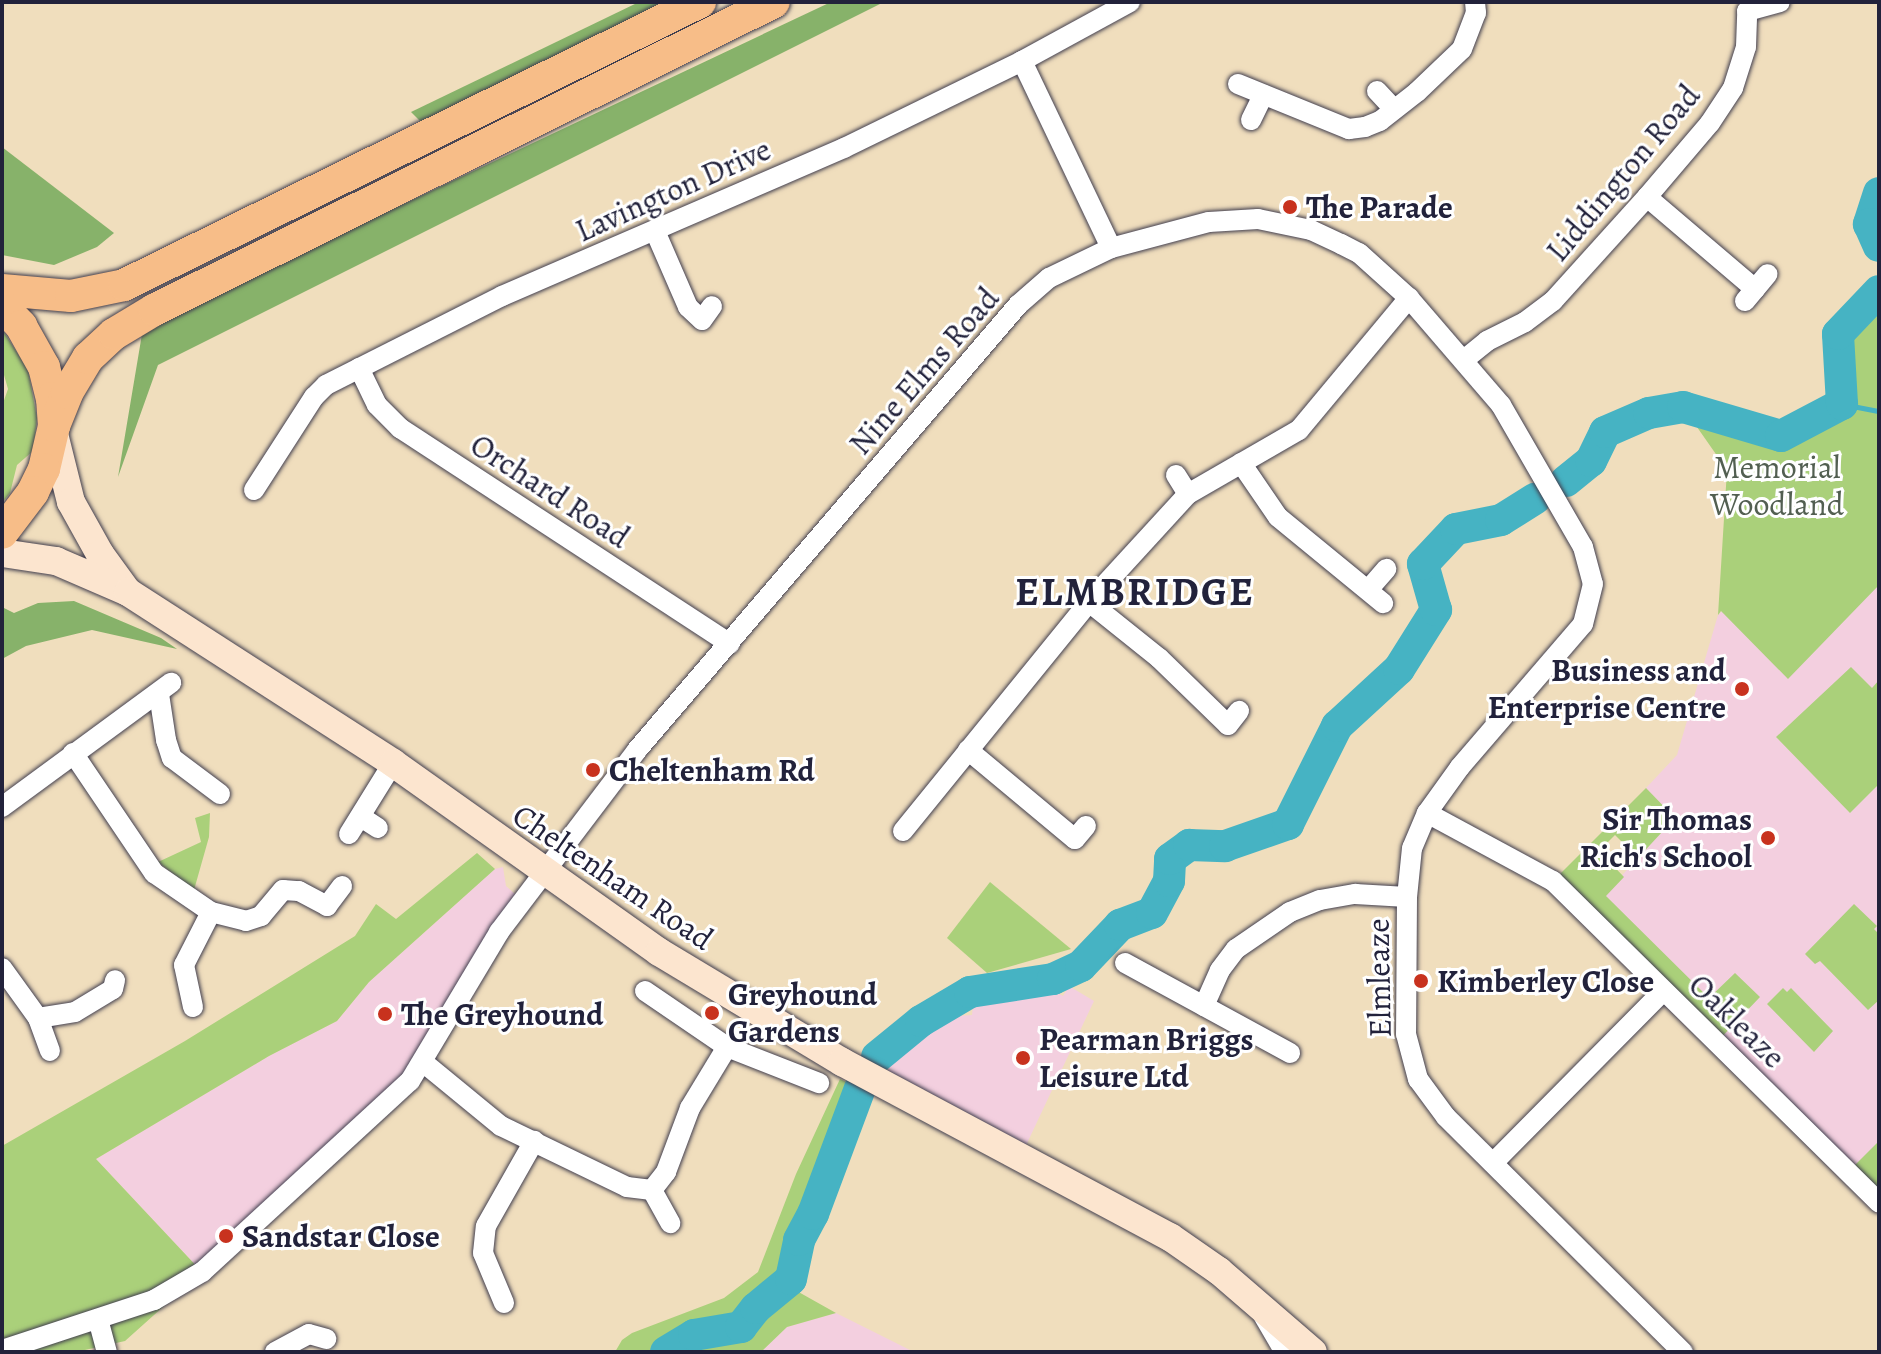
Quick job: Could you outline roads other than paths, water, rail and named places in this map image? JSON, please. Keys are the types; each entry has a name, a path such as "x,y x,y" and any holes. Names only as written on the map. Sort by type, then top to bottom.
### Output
{"highway":[{"path":"2,290 71,296 124,285 700,2"},
{"path":"2,533 33,492 67,393 88,358 114,334 154,310 774,2"},
{"path":"2,306 21,326 44,367 52,398 54,430"}],"main road":[{"name":"Cheltenham Road","path":"54,430 71,502 100,554 128,592"},
{"name":"Cheltenham Road","path":"2,553 56,561 128,592 393,763 543,873 659,952 842,1062 1170,1237 1261,1307 1313,1352"}],"street":[{"name":"Lavington Drive","path":"254,490 261,460 326,385 502,296 844,148 1022,61 1130,2"},
{"path":"1238,84 1349,129 1380,121 1462,49 1476,13 1475,2"},
{"name":"Liddington Road","path":"1465,359 1487,341 1525,322 1553,301 1647,197 1710,123 1733,88 1746,47 1745,6 1780,2"},
{"path":"1022,61 1111,248"},
{"path":"1377,91 1394,109"},
{"path":"1251,120 1263,95"},
{"path":"1647,197 1756,288"},
{"name":"Nine Elms Road","path":"543,873 637,750 1018,305 1049,278 1111,248 1209,222 1258,219 1311,230 1359,253 1409,298 1465,359"},
{"path":"655,231 688,307 702,320"},
{"path":"903,831 1089,602 1188,494 1299,430 1409,298"},
{"name":"Elmleaze","path":"1465,359 1501,405 1583,547 1593,584 1583,624 1460,767 1427,813 1412,848 1407,897 1406,1034 1418,1079 1446,1117 1683,1352"},
{"name":"Orchard Road","path":"359,368 377,405 400,428 730,644"},
{"path":"1241,463 1278,517 1376,597 1386,569"},
{"path":"1176,475 1188,494"},
{"path":"1089,602 1159,658 1228,725"},
{"path":"2,807 165,689 166,740 172,758 220,794"},
{"path":"968,750 1075,839"},
{"path":"73,753 154,873 211,912 246,921 261,916 283,890 299,891 327,906 342,886"},
{"path":"378,828 355,825 393,763"},
{"name":"Oakleaze","path":"1427,813 1553,881 1879,1203"},
{"path":"2,1350 154,1300 202,1272 386,1105 423,1062 479,963 543,873"},
{"path":"1204,1006 1220,970 1236,949 1290,912 1320,900 1355,894 1407,897"},
{"path":"193,1007 184,965 211,912"},
{"path":"1125,963 1290,1053"},
{"path":"2,968 38,1018 50,1051"},
{"path":"38,1018 75,1012 113,989 115,980"},
{"path":"1493,1163 1663,991"},
{"path":"646,1016 651,995 727,1047 819,1083"},
{"path":"652,1190 666,1172 690,1108 727,1047"},
{"path":"423,1062 501,1126 627,1187 652,1190"},
{"path":"504,1303 505,1276 483,1253 486,1226 534,1141"},
{"path":"652,1190 670,1223"},
{"path":"1261,1307 1287,1352"},
{"path":"98,1319 107,1352"},
{"path":"275,1352 315,1331"}],"waterway":[{"path":"1879,193 1869,224 1879,246"},
{"path":"1566,481 1591,461 1605,432 1649,413 1683,407 1781,436 1842,404 1838,334 1879,291"},
{"path":"1842,404 1879,411"},
{"path":"877,1057 921,1021 970,992 1053,979 1081,966 1120,925 1152,913 1169,881 1170,859 1189,845 1225,846 1288,824 1337,726 1399,669 1436,610 1423,564 1456,529 1501,520 1535,499"},
{"path":"666,1352 694,1335 741,1327 756,1308 791,1279 799,1240 813,1214 860,1088"}],"place":[{"name":"The Parade","path":"1290,207"},
{"name":"Business and Enterprise Centre","path":"1742,689"},
{"name":"Cheltenham Rd","path":"593,770"},
{"name":"Sir Thomas Rich's School","path":"1768,838"},
{"name":"Kimberley Close","path":"1421,981"},
{"name":"Greyhound Gardens","path":"712,1013"},
{"name":"The Greyhound","path":"385,1014"},
{"name":"Pearman Briggs Leisure Ltd","path":"1023,1058"},
{"name":"Sandstar Close","path":"226,1236"}],"district":[{"name":"ELMBRIDGE","path":"1135,592"}],"park label":[{"name":"Memorial Woodland","path":"1777,486"}]}
